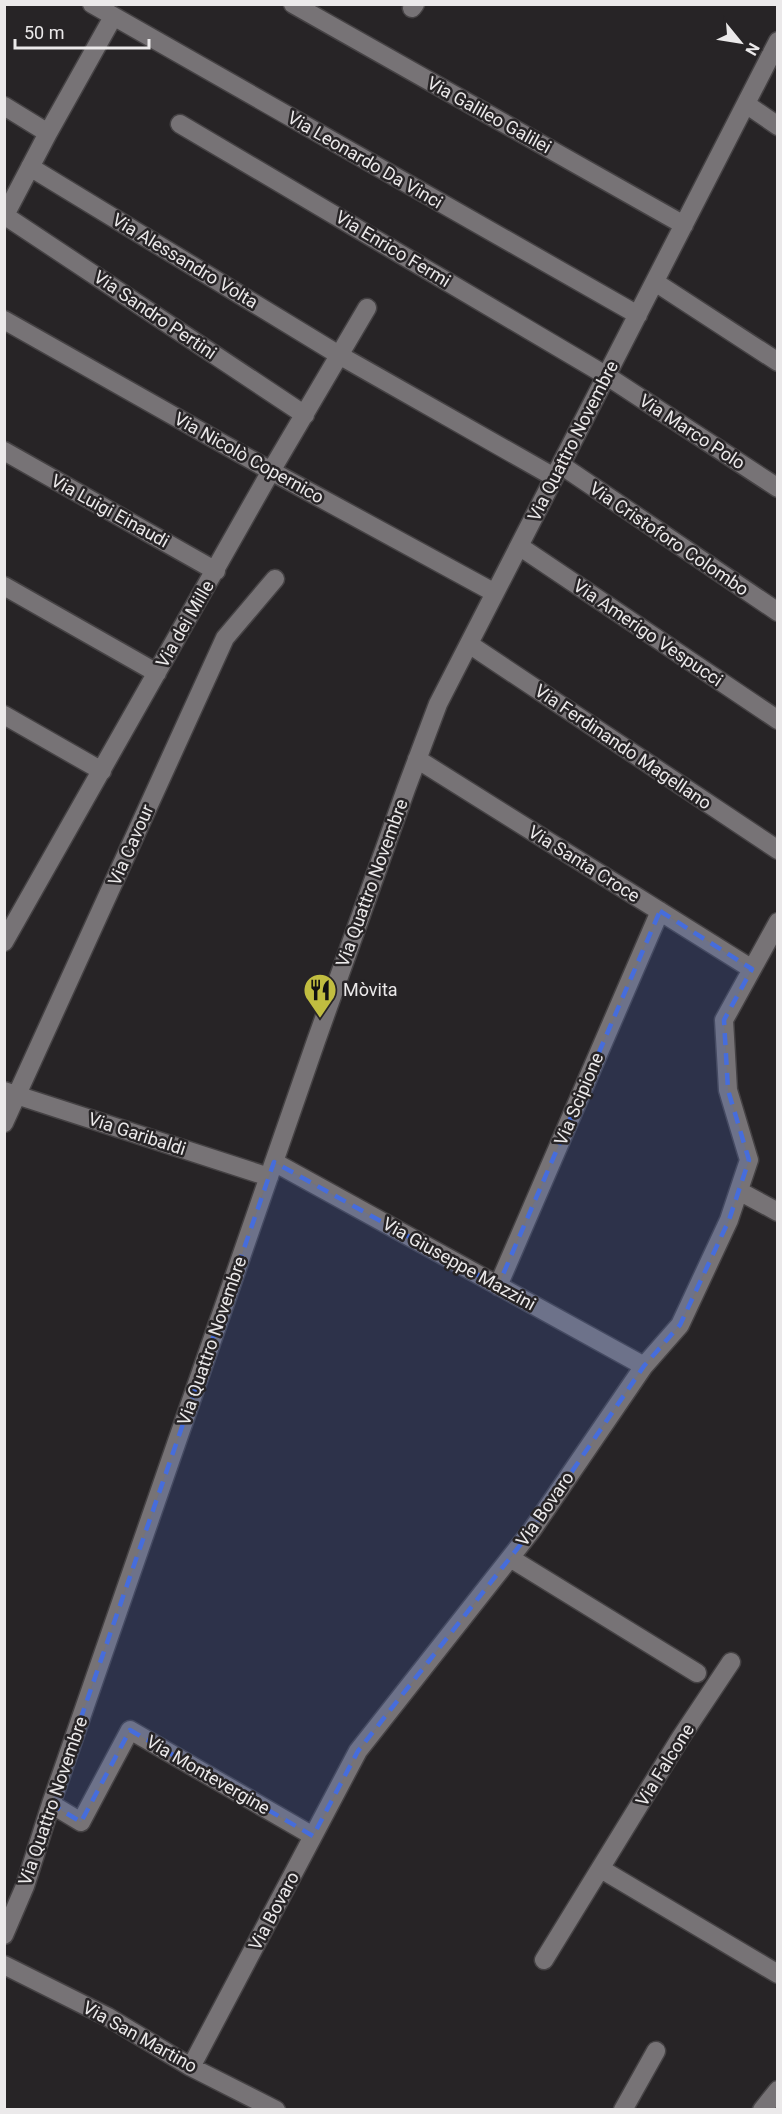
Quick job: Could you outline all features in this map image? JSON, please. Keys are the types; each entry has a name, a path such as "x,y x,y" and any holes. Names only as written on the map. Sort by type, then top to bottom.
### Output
{"street":[{"name":"Via Leonardo Da Vinci","path":"92,4 638,315"},
{"name":"Via Galileo Galilei","path":"293,4 684,225"},
{"path":"5,215 113,17"},
{"name":"Via Quattro Novembre","path":"4,1935 25,1886 51,1804 271,1170 438,704 777,41"},
{"path":"746,104 777,126"},
{"path":"4,106 48,133"},
{"name":"Via Enrico Fermi","path":"180,123 607,376"},
{"name":"Via Alessandro Volta","path":"30,167 339,355 557,471"},
{"name":"Via Sandro Pertini","path":"5,215 305,415"},
{"path":"655,282 777,362"},
{"name":"Via dei Mille","path":"4,942 271,471 367,308"},
{"name":"Via Nicolò Copernico","path":"4,320 271,471 495,593"},
{"name":"Via Marco Polo","path":"607,376 777,488"},
{"name":"Via Luigi Einaudi","path":"4,451 216,571"},
{"name":"Via Cristoforo Colombo","path":"557,471 777,612"},
{"name":"Via Amerigo Vespucci","path":"519,546 777,720"},
{"name":"Via Cavour","path":"4,1123 11,1093 225,638 275,579"},
{"path":"4,586 157,673"},
{"name":"Via Ferdinando Magellano","path":"469,644 777,850"},
{"path":"4,715 102,771"},
{"name":"Via Santa Croce","path":"417,759 752,969"},
{"name":"Via Scipione","path":"498,1286 660,912"},
{"name":"Via Bovaro","path":"191,2067 358,1751 532,1530 644,1366 680,1325 729,1220 749,1160 728,1090 724,1020 777,922"},
{"name":"Via Garibaldi","path":"11,1093 271,1170"},
{"name":"Via Giuseppe Mazzini","path":"271,1170 498,1286 644,1366"},
{"path":"739,1191 777,1212"},
{"path":"510,1558 697,1673"},
{"name":"Via Falcone","path":"544,1960 681,1737 731,1662"},
{"name":"Via Montevergine","path":"51,1804 81,1822 129,1730 313,1836"},
{"path":"601,1869 777,1974"},
{"name":"Via San Martino","path":"4,1965 108,2017 191,2067 276,2109"},
{"path":"623,2109 656,2051"},
{"path":"762,2109 777,2090"}],"highlighted area":[{"path":"660,911 752,969 724,1020 728,1090 749,1160 729,1220 680,1325 644,1366 532,1530 358,1751 313,1836 130,1730 81,1822 51,1804 274,1162 498,1286"}],"place":[{"name":"Mòvita","path":"320,1019"}]}
